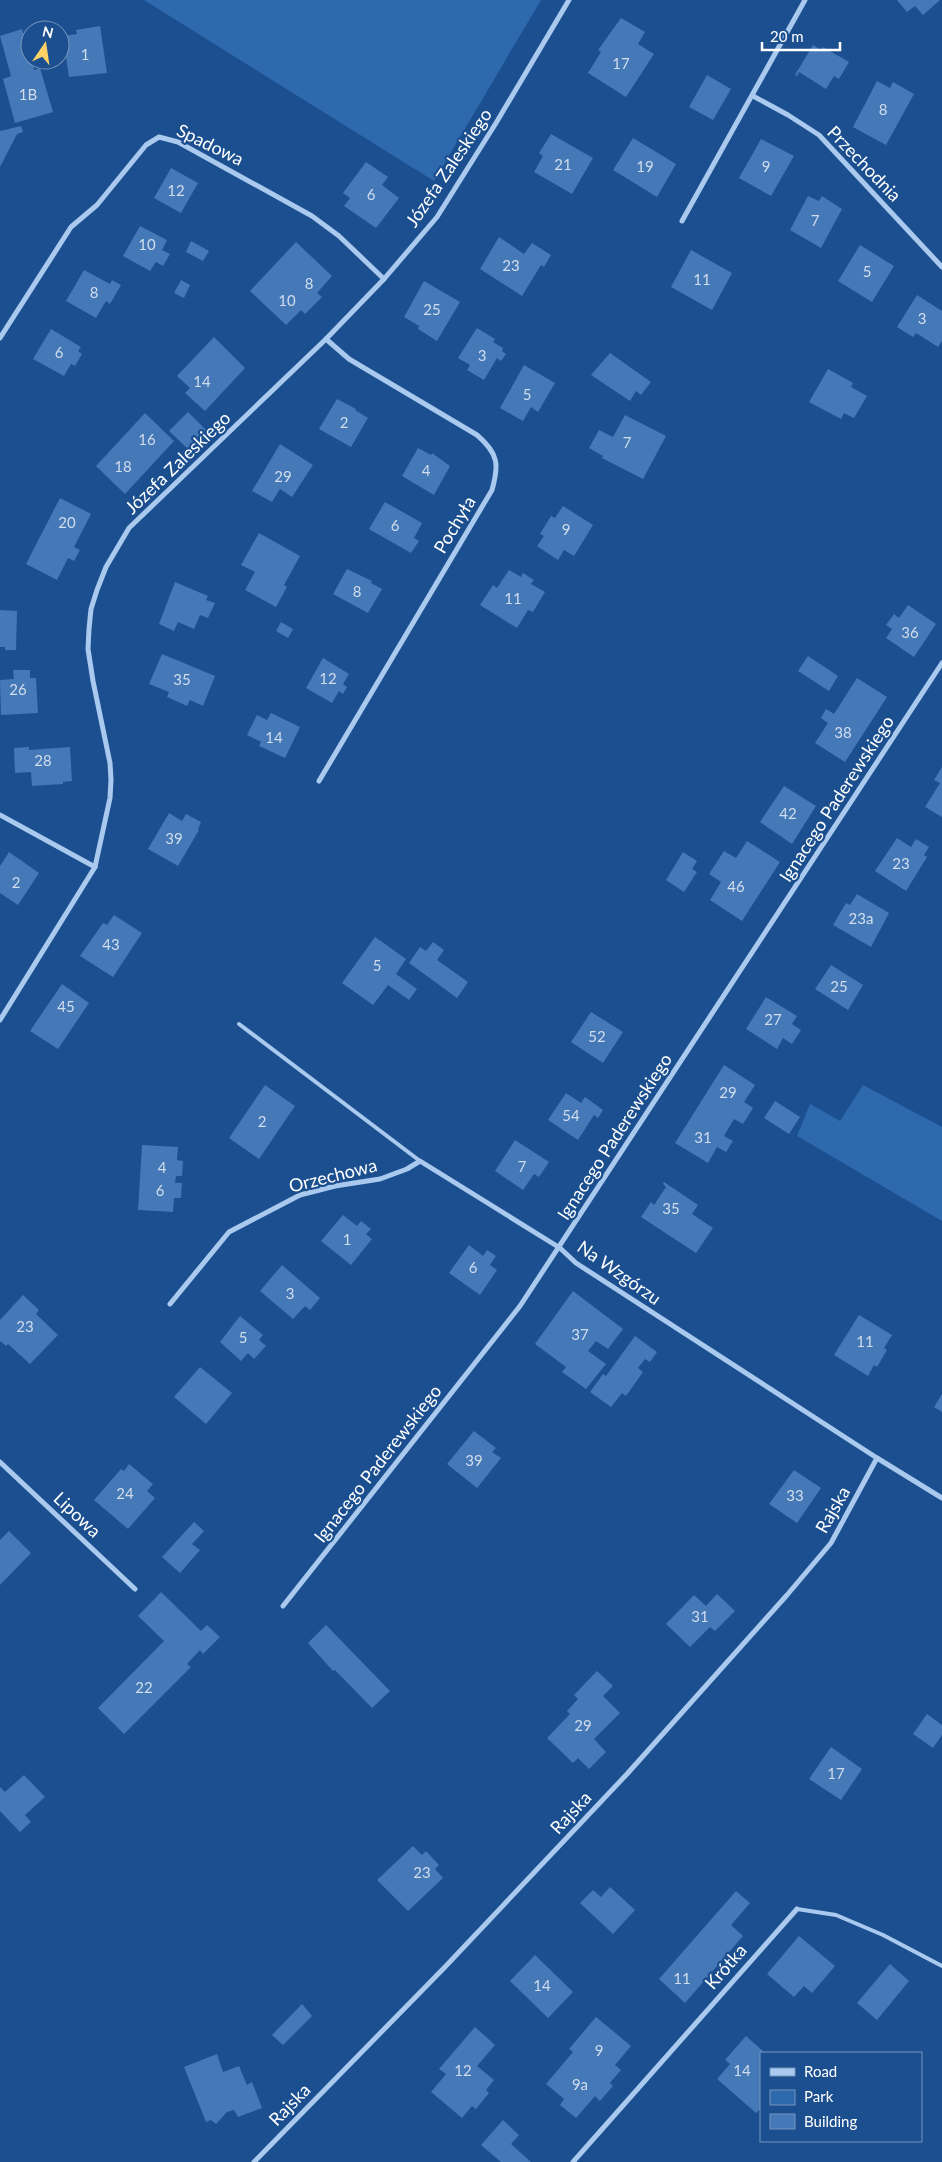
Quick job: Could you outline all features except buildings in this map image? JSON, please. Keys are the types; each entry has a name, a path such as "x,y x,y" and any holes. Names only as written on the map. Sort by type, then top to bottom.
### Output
{"street":[{"name":"Józefa Zaleskiego","path":"0,1020 95,867 110,798 111,780 110,763 88,649 91,609 106,567 129,528 326,339 384,279 437,217 496,123 569,0"},
{"path":"682,222 806,0"},
{"name":"Przechodnia","path":"753,96 819,135 942,267"},
{"name":"Spadowa","path":"0,338 71,227 97,205 146,145 158,137 178,142 307,212 339,236 384,279"},
{"name":"Pochyła","path":"319,781 492,490 497,474 497,464 493,452 477,436 349,360 326,339"},
{"name":"Ignacego Paderewskiego","path":"283,1606 520,1306 560,1248 942,663"},
{"path":"0,815 95,867"},
{"name":"Na Wzgórzu","path":"420,1161 560,1248 576,1263 942,1498"},
{"name":"Orzechowa","path":"170,1304 229,1232 300,1195 335,1186 380,1179 407,1170 420,1161"},
{"name":"Rajska","path":"254,2162 444,1968 627,1774 787,1595 831,1543 877,1458"},
{"name":"Lipowa","path":"0,1462 136,1589"},
{"name":"Krótka","path":"573,2162 797,1909"}],"lane":[{"name":"Na Wzgórzu","path":"239,1024 420,1161"},
{"name":"Krótka","path":"797,1909 836,1915 883,1935 942,1966"}],"green space":[{"path":"144,0 541,0 434,181"},
{"path":"863,1085 942,1127 942,1221 797,1136 810,1104 840,1121"}]}
